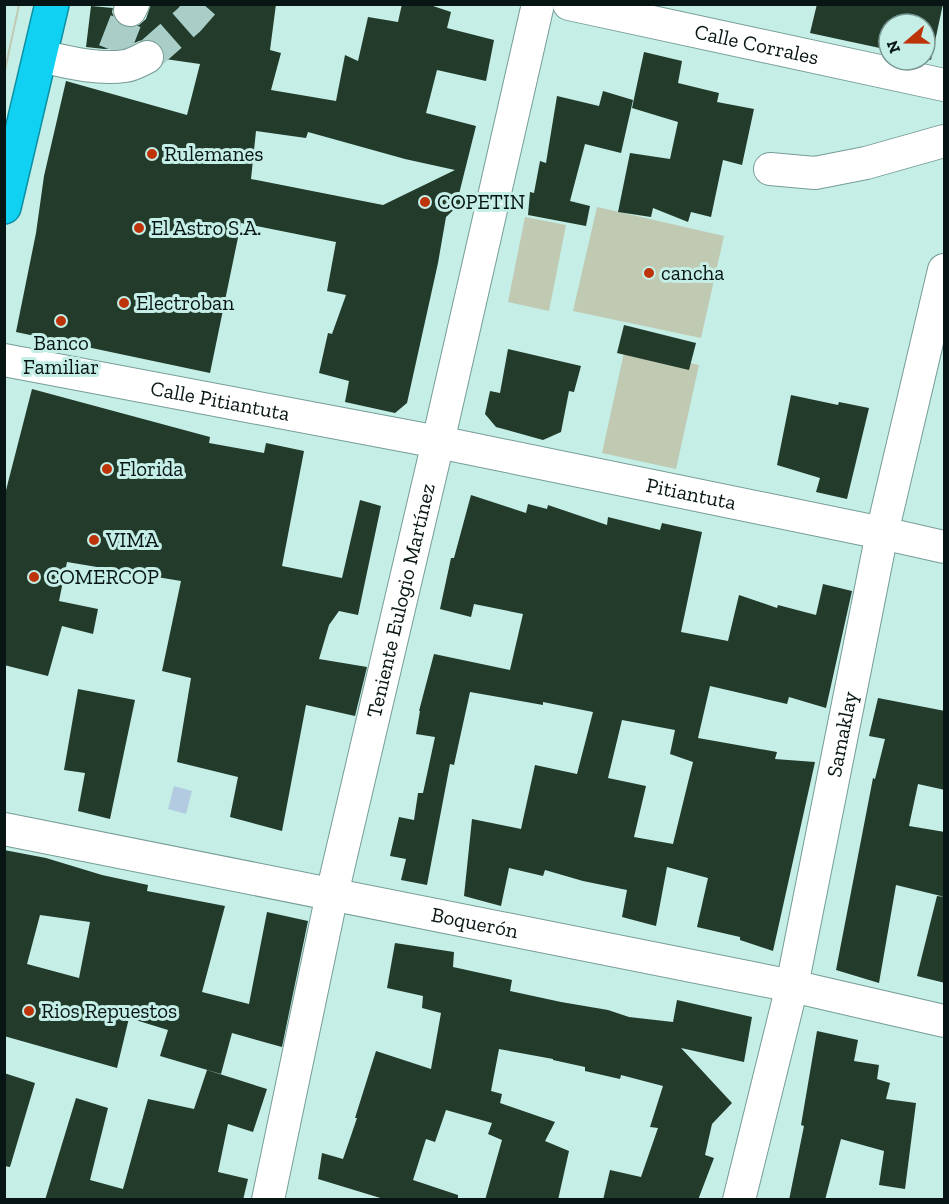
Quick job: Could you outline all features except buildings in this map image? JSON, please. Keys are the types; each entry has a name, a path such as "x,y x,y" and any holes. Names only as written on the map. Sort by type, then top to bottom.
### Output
{"highway":[{"path":"4,207 52,4"}],"street":[{"name":"Teniente Eulogio Martínez","path":"268,1200 332,894 538,4"},
{"name":"Calle Corrales","path":"569,4 945,85"},
{"path":"40,56 76,64 106,59 127,66 147,57"},
{"path":"770,169 815,173 866,163 945,141"},
{"name":"Samaklay","path":"739,1200 792,986 882,533 945,270"},
{"name":"Calle Pitiantuta","path":"4,360 438,442"},
{"name":"Pitiantuta","path":"438,442 945,547"},
{"name":"Boquerón","path":"4,829 792,986 945,1020"}],"green space":[{"path":"18,5 20,5 5,75 5,65"},
{"name":"cancha","path":"597,207 724,236 701,338 573,311"},
{"path":"525,217 566,225 549,311 508,302"},
{"path":"625,348 699,365 676,469 602,453"}],"water":[{"path":"174,786 192,791 186,814 168,809"}],"tunnel":[{"path":"147,57 189,20 203,4"},
{"path":"114,51 130,10"}],"place":[{"name":"Rulemanes","path":"152,154"},
{"name":"COPETIN","path":"425,202"},
{"name":"El Astro S.A.","path":"139,228"},
{"name":"cancha","path":"649,273"},
{"name":"Electroban","path":"124,303"},
{"name":"Banco Familiar","path":"61,321"},
{"name":"Florida","path":"107,469"},
{"name":"VIMA","path":"94,540"},
{"name":"COMERCOP","path":"34,577"},
{"name":"Rios Repuestos","path":"29,1011"}]}
